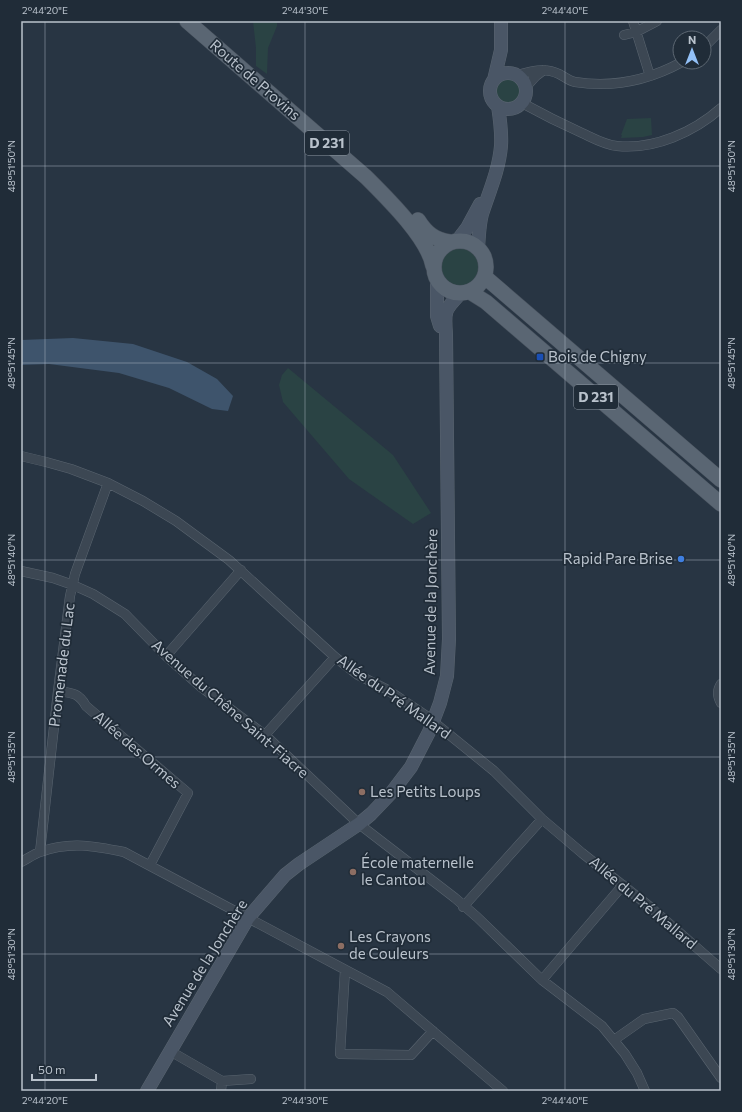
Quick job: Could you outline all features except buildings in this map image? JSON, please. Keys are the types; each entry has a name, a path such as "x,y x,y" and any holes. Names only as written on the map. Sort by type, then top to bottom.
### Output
{"main road":[{"name":"Route de Provins","path":"187,21 375,172 400,198 429,234 438,240 454,241"},
{"path":"501,21 501,50 490,94 494,102 502,108 517,106"},
{"name":"Route de Provins","path":"204,35 366,177 394,206 426,247 432,258 433,266"},
{"path":"501,50 514,74 525,82 526,87 526,93 502,130"},
{"path":"494,80 502,74 514,74"},
{"path":"478,248 482,214 492,185 501,147 502,130 498,106"},
{"path":"446,343 437,316 437,282 433,266 438,251 454,241 467,228 492,185"},
{"path":"437,282 447,290 465,293 481,283 485,277 486,262 483,254 478,248 465,241 454,241"},
{"name":"D 231","path":"485,277 721,480"},
{"name":"D 231","path":"465,293 486,302 721,504"},
{"name":"Avenue de la Jonchère","path":"147,1091 248,918 286,875 299,864 359,824 371,814 392,792 411,767 429,732 440,703 447,676 449,639 445,319 448,306 465,293"}],"street":[{"path":"633,21 650,76"},
{"path":"624,35 636,32 657,21"},
{"path":"712,39 721,30"},
{"path":"514,74 534,70 544,70 559,74 573,82 586,84 625,82 650,76 672,66"},
{"path":"526,87 544,70"},
{"path":"517,106 598,141 616,146 643,145 672,138 707,120 721,108"},
{"name":"Allée du Pré Mallard","path":"21,456 65,467 108,483 143,501 176,521 241,570 335,657 358,675 386,690 433,721 494,771 542,819 649,906 721,969"},
{"name":"Promenade du Lac","path":"40,852 58,691 73,585 108,483"},
{"path":"166,656 241,570"},
{"name":"Avenue du Chêne Saint-Fiacre","path":"21,571 52,578 73,585 93,594 125,614 166,656 201,687 265,735 359,824 455,898 463,907 477,917 542,980 602,1026 614,1040 637,1073 645,1091"},
{"path":"265,735 335,657"},
{"path":"721,684 718,690 718,696 721,703"},
{"name":"Allée des Ormes","path":"58,691 73,693 82,698 86,706 188,794 150,865"},
{"path":"463,907 542,819"},
{"path":"21,862 40,852 64,846 83,844 124,852 387,992 503,1091"},
{"path":"542,980 623,885"},
{"path":"345,970 340,1054 411,1055 433,1031"},
{"path":"614,1040 644,1019 672,1013 678,1016 721,1078"},
{"path":"170,1051 222,1080 251,1079"},
{"path":"221,1091 222,1080"}],"green space":[{"path":"253,21 277,21 277,26 268,48 267,74 256,66"},
{"path":"508,77 518,81 522,91 518,101 508,105 498,101 494,91 498,81"},
{"path":"651,118 652,135 621,138 627,119"},
{"path":"455,245 463,245 475,251 481,263 481,271 475,283 463,289 455,289 443,283 437,271 437,263 443,251"},
{"path":"288,368 393,455 431,513 413,524 349,479 283,402 279,385 282,375"}],"water":[{"path":"73,338 133,344 187,362 217,379 233,396 228,411 212,409 169,388 119,373 49,364 21,365 21,340"}],"place":[{"name":"Bois de Chigny","path":"540,357"},
{"name":"Rapid Pare Brise","path":"681,559"},
{"name":"Les Petits Loups","path":"362,792"},
{"name":"École maternelle le Cantou","path":"353,872"},
{"name":"Les Crayons de Couleurs","path":"341,946"}]}
